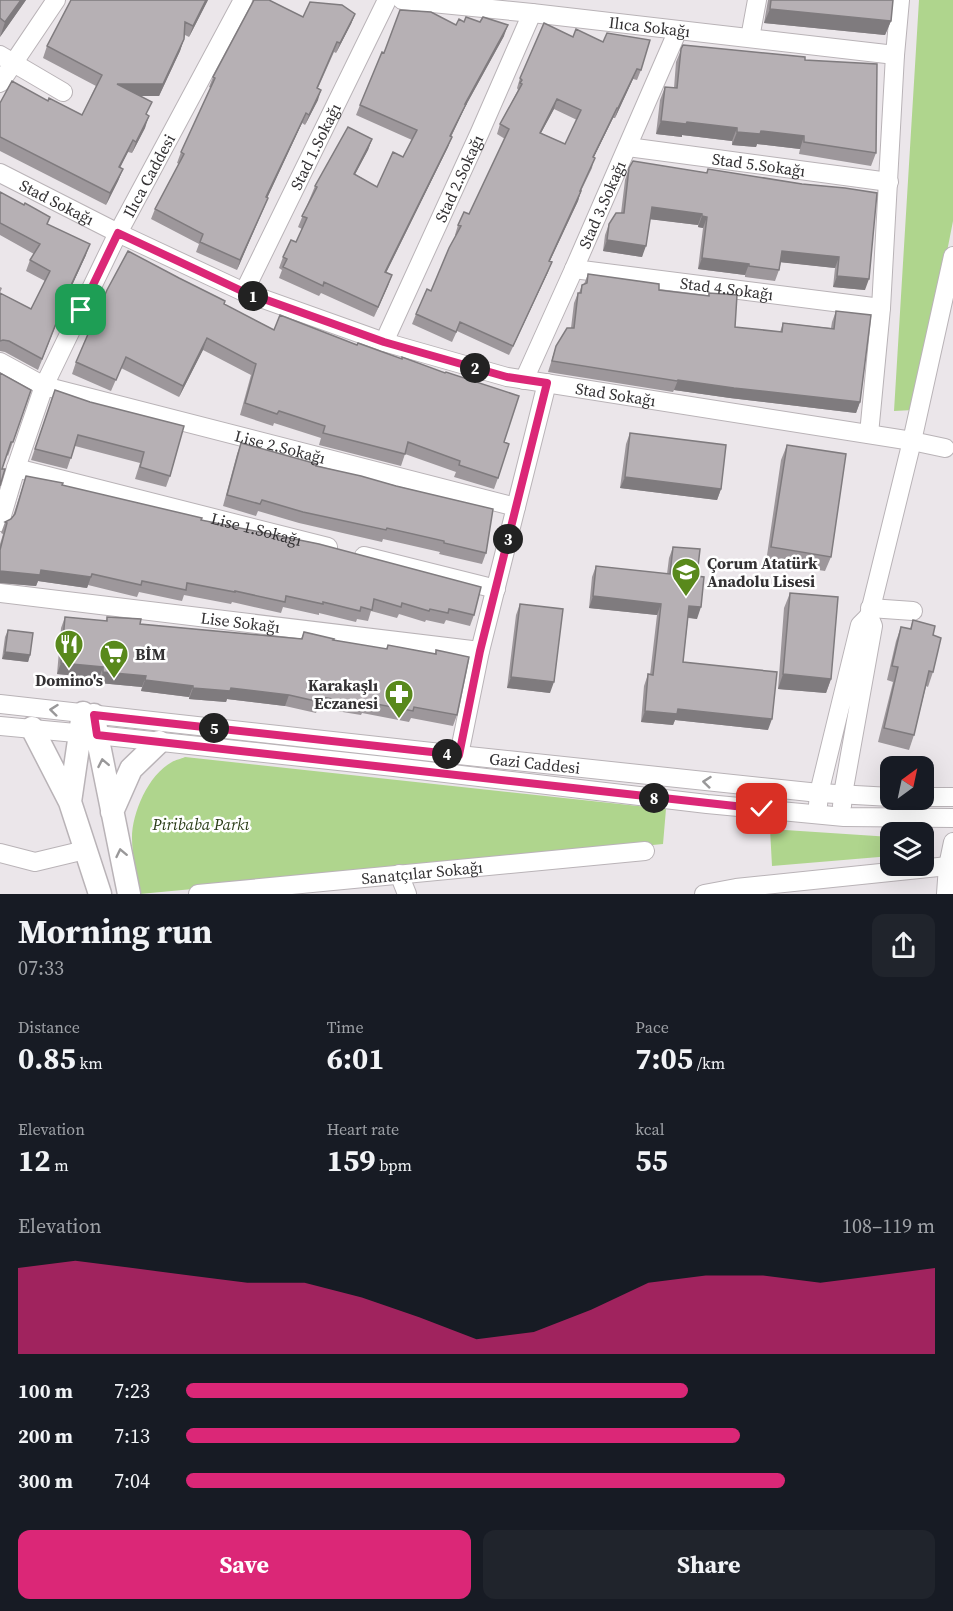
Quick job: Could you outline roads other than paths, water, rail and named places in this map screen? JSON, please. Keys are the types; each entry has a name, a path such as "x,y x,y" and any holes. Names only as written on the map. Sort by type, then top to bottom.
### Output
{"main road":[{"path":"70,802 89,724"},
{"path":"89,724 112,812 129,894"},
{"path":"32,728 70,802 100,894"},
{"path":"112,812 131,769 159,742"}],"street":[{"path":"0,83 7,59 56,0"},
{"name":"Ilıca Caddesi","path":"0,522 44,386 118,233 243,0"},
{"name":"Stad 1.Sokağı","path":"244,292 387,0"},
{"name":"Ilıca Sokağı","path":"402,0 895,55"},
{"path":"750,38 757,0"},
{"path":"869,434 889,182 900,0"},
{"name":"Stad 2.Sokağı","path":"384,342 532,13"},
{"name":"Stad 3.Sokağı","path":"524,380 678,30"},
{"path":"7,59 63,92"},
{"name":"Stad 5.Sokağı","path":"628,147 889,182"},
{"name":"Stad Sokağı","path":"0,173 118,233 244,292 384,342 507,377 945,448"},
{"path":"817,814 819,793 860,625 869,612 912,441 953,256"},
{"name":"Stad 4.Sokağı","path":"574,269 880,308"},
{"name":"Lise 2.Sokağı","path":"0,362 44,386 516,507"},
{"path":"459,755 480,651 547,383"},
{"name":"Lise 1.Sokağı","path":"16,468 496,589"},
{"name":"Lise Sokağı","path":"0,593 480,651"},
{"path":"869,612 913,611"},
{"path":"842,816 843,795 873,626 869,612"},
{"name":"Gazi Caddesi","path":"0,704 159,742 707,804 842,816 953,818"},
{"name":"Gazi Caddesi","path":"0,726 32,728 89,724 459,755 819,793 880,797"},
{"path":"934,797 953,797"},
{"path":"946,894 953,842"},
{"path":"0,853 34,862 85,850"},
{"name":"Sanatçılar Sokağı","path":"198,894 645,851"},
{"path":"704,894 950,867"},
{"path":"399,874 407,894"}],"place":[{"name":"Çorum Atatürk Anadolu Lisesi","path":"686,598"},
{"name":"Domino's","path":"69,670"},
{"name":"BİM","path":"114,680"},
{"name":"Karakaşlı Eczanesi","path":"399,720"}],"park label":[{"name":"Piribaba Parkı","path":"201,824"}]}
